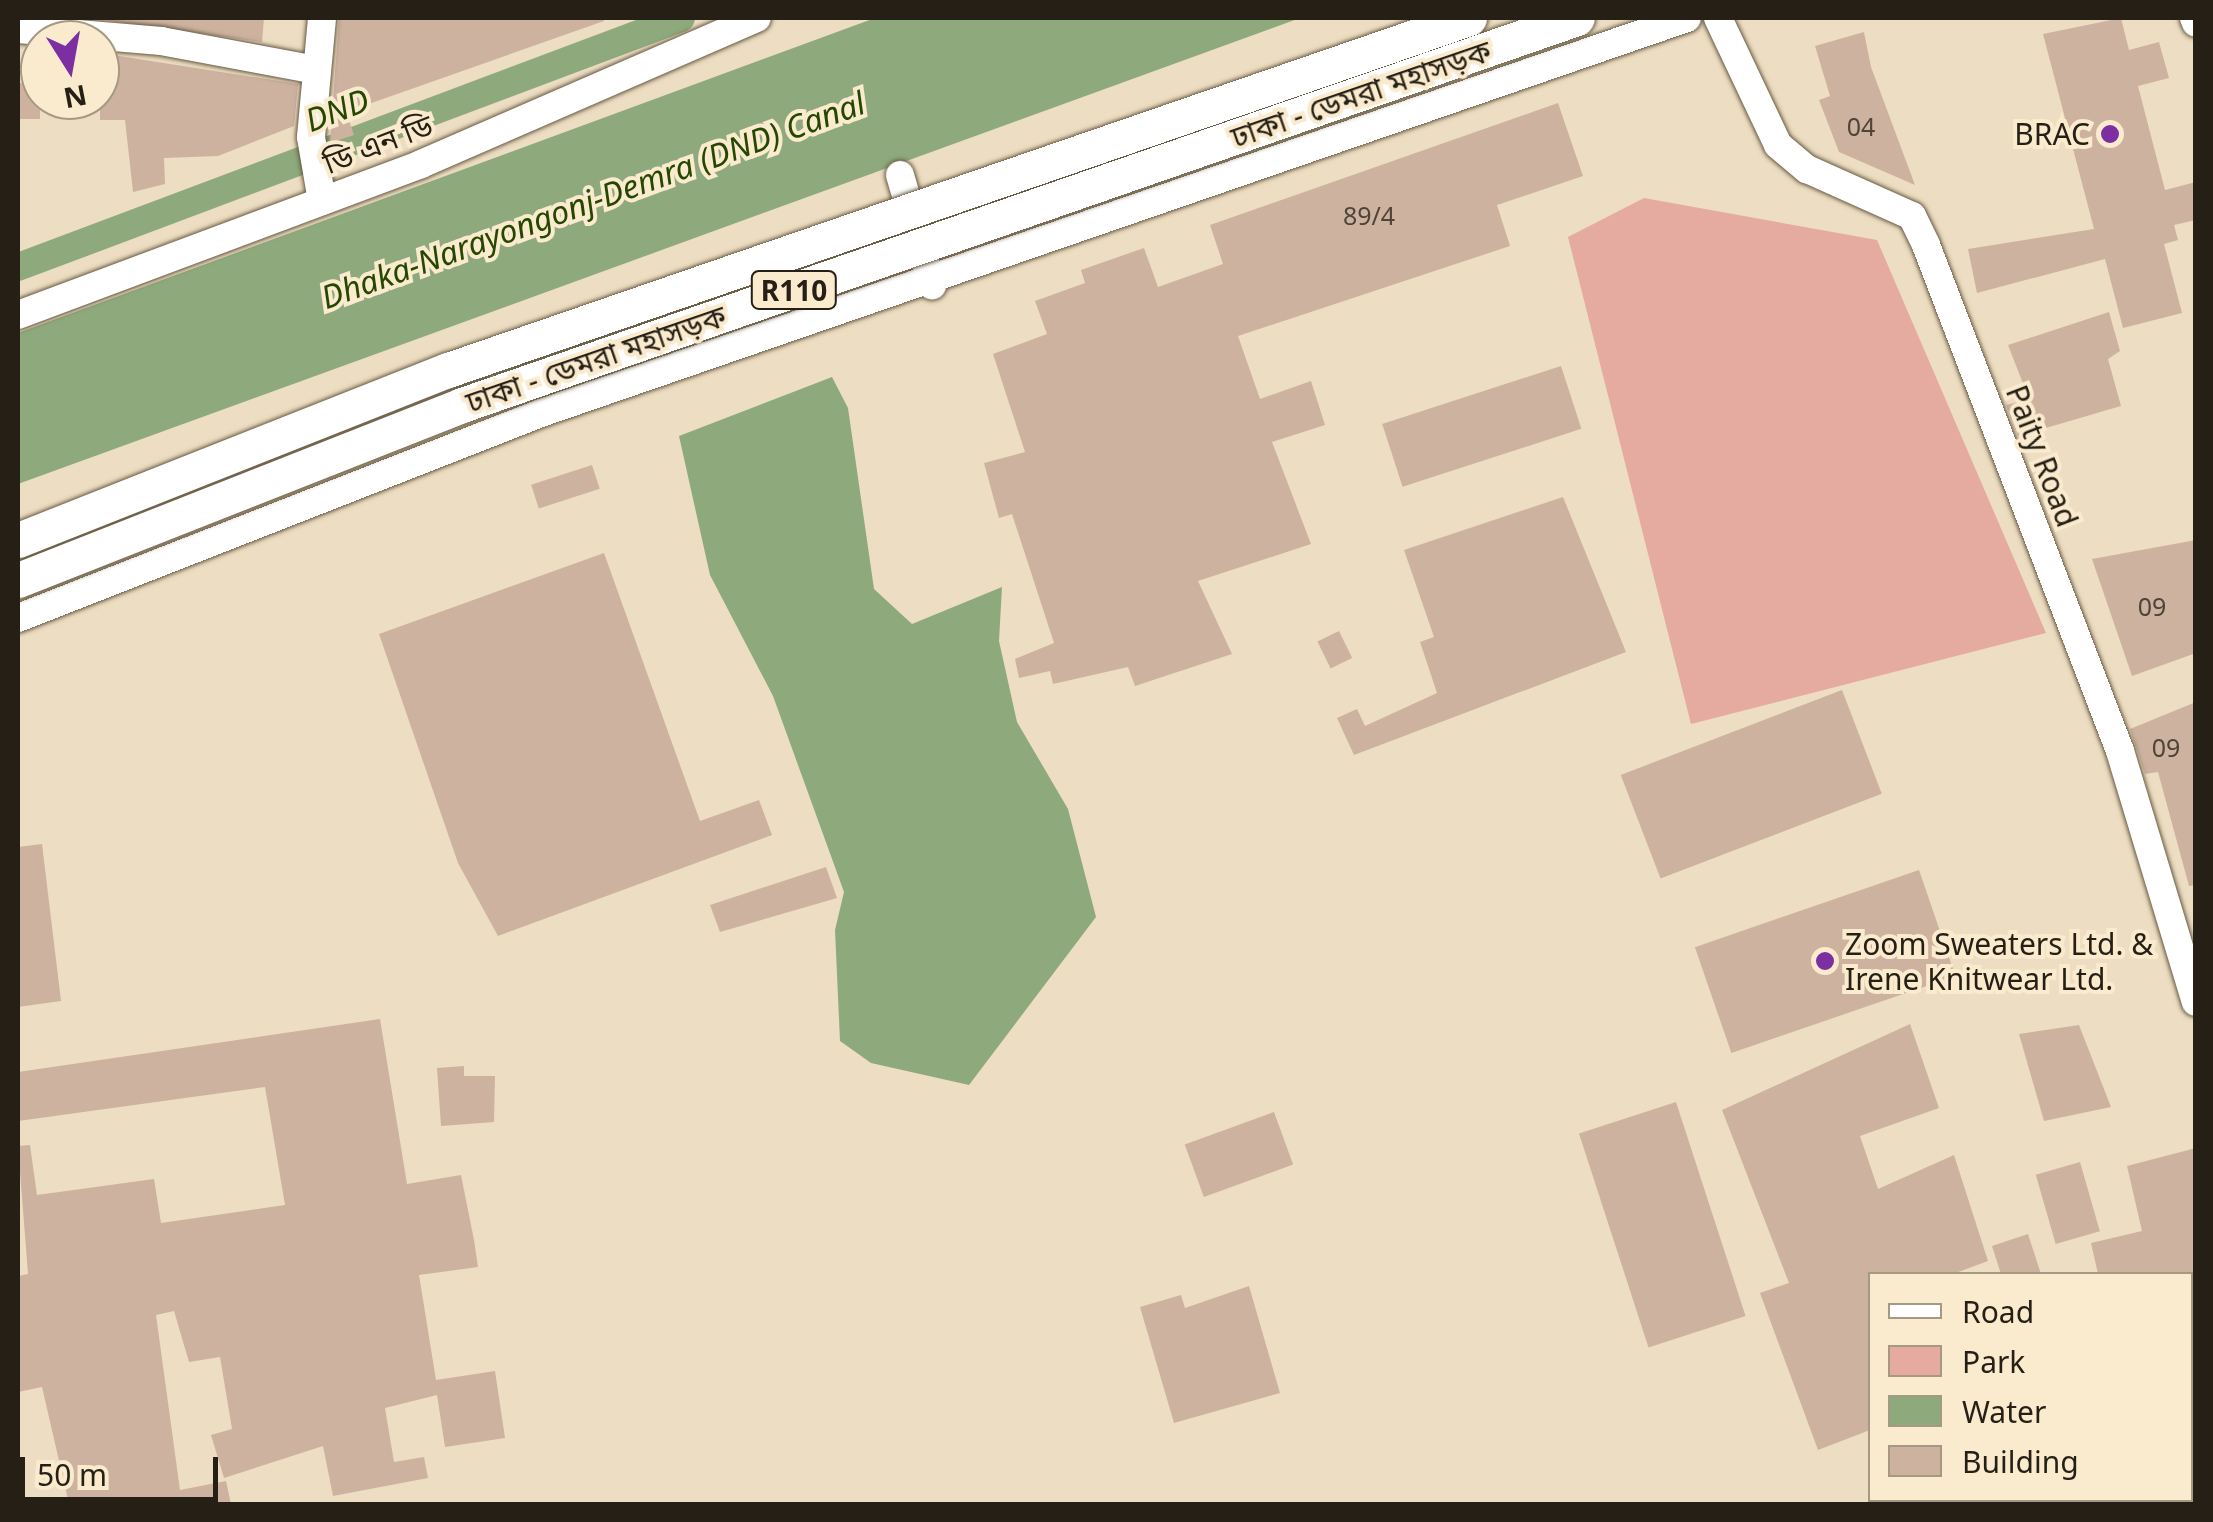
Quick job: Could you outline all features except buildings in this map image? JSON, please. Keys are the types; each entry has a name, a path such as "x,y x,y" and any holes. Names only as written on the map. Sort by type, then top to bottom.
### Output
{"main road":[{"name":"ঢাকা - ডেমরা মহাসড়ক","path":"18,540 448,370 1468,18"},
{"name":"ঢাকা - ডেমরা মহাসড়ক","path":"18,580 462,405 1577,18"}],"street":[{"path":"322,18 311,137 322,201"},
{"name":"ডি এন ডি","path":"18,315 322,201 756,18"},
{"path":"18,618 541,413 932,285 1687,18"},
{"name":"Paity Road","path":"1718,18 1778,145 1807,169 1912,216 2120,751 2196,1002"},
{"path":"120,30 316,70"},
{"path":"900,174 932,285"}],"green space":[{"path":"1644,198 1877,240 2046,633 1691,724 1568,237"}],"water":[{"name":"Dhaka-Narayongonj-Demra (DND) Canal","path":"875,18 1300,18 18,484 18,333"},
{"path":"832,377 848,408 874,589 912,624 1002,587 999,641 1017,722 1068,809 1096,917 969,1085 871,1063 840,1041 835,930 844,892 773,696 710,575 679,436"}],"waterway":[{"name":"DND","path":"18,267 681,18"}],"place":[{"name":"BRAC","path":"2110,134"},
{"name":"Zoom Sweaters Ltd. & Irene Knitwear Ltd.","path":"1825,961"}]}
